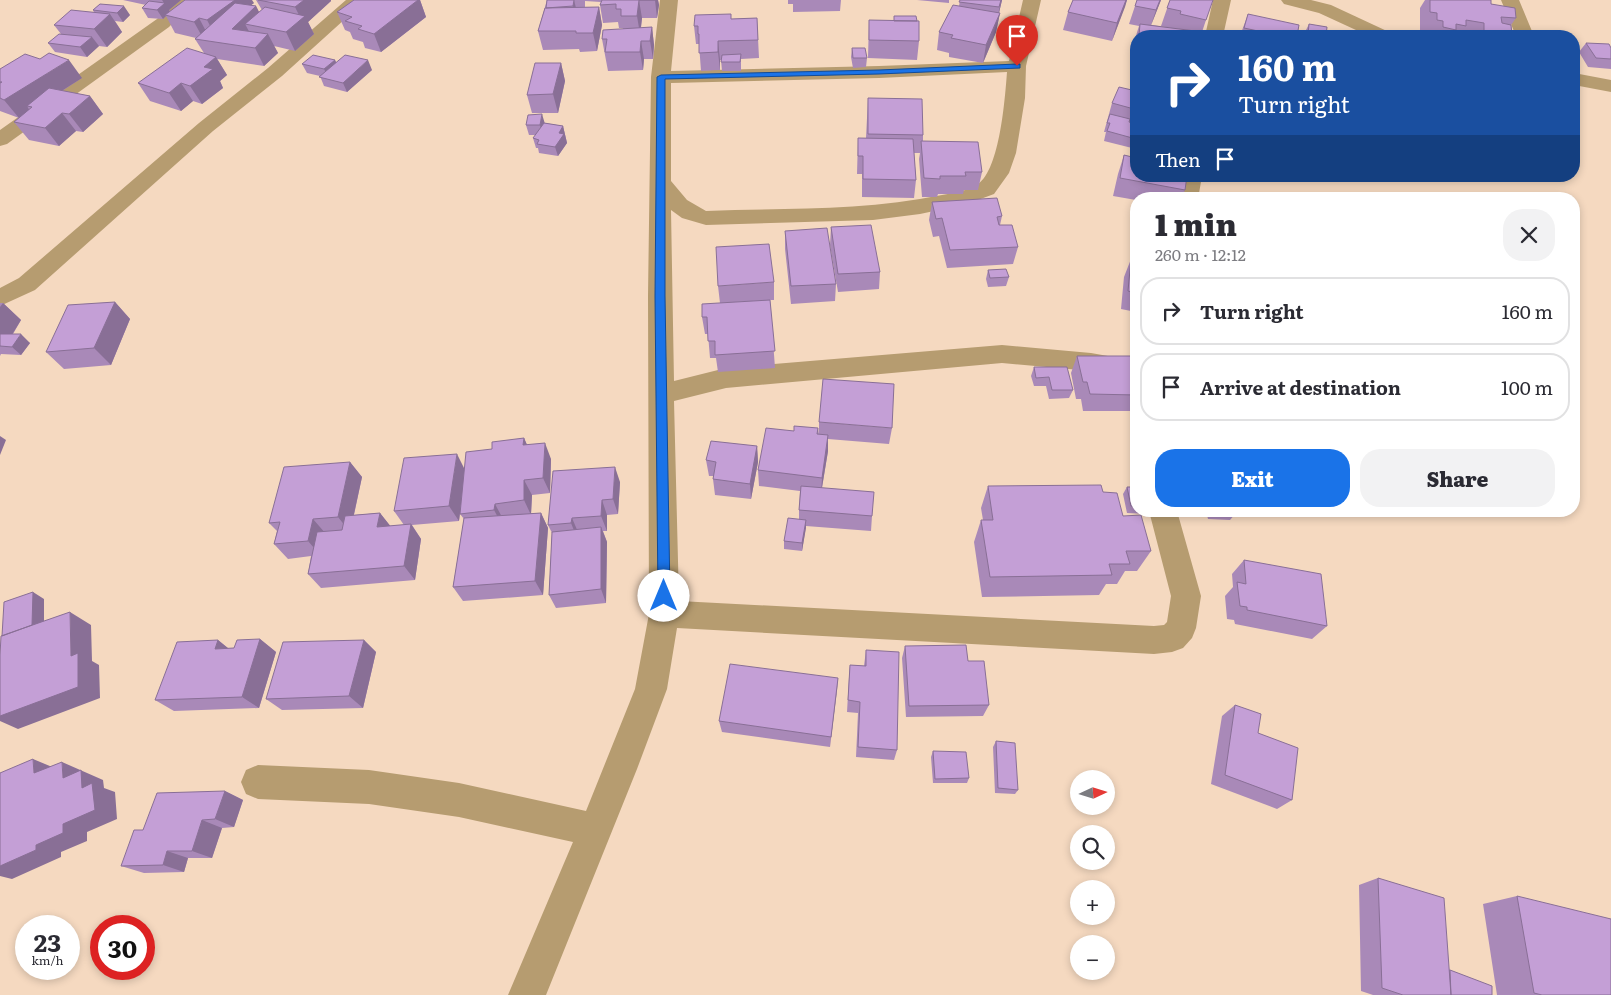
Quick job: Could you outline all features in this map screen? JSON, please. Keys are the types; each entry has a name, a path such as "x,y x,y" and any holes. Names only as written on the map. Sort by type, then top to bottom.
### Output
{"street":[{"path":"0,140 155,28 186,0"},
{"path":"0,298 27,284 206,127 275,72 357,0"},
{"path":"527,995 621,769 651,689 664,614 663,394 660,296 661,77 669,0"},
{"path":"661,182 682,209 691,215 706,218 873,213 920,207 967,197 986,189 998,173 1006,153 1015,98 1017,66 1032,0"},
{"path":"1215,30 1222,0"},
{"path":"1290,0 1325,5 1373,30"},
{"path":"1510,0 1522,30"},
{"path":"661,77 879,72 1017,66"},
{"path":"1580,80 1611,86"},
{"path":"663,394 726,378 1002,354 1092,362 1130,369"},
{"path":"664,614 1154,640 1172,638 1181,628 1186,596 1165,517"},
{"path":"258,782 369,787 459,800 595,830"}],"building":[{"path":"185,0 235,0 207,20 199,18 194,22 165,15"},
{"path":"258,0 304,0 295,7"},
{"path":"354,0 418,0 374,34 358,29 362,26 345,21 352,17 337,12"},
{"path":"547,0 574,0 573,6 546,8"},
{"path":"602,0 639,0 637,16 621,16 621,9 616,9 616,4 600,5"},
{"path":"960,0 1001,0 999,7 959,2"},
{"path":"1073,0 1126,0 1117,23 1068,12"},
{"path":"1137,0 1160,0 1156,10 1135,6"},
{"path":"1170,0 1213,0 1206,20 1180,14 1181,11 1167,8"},
{"path":"1430,0 1491,0 1491,4 1515,8 1516,18 1501,17 1502,23 1511,25 1511,30 1484,30 1484,23 1466,20 1466,26 1456,24 1456,30 1443,27 1443,21 1437,20 1437,13 1430,12"},
{"path":"149,1 165,3 157,10 142,8"},
{"path":"235,3 256,6 232,29 268,34 255,48 195,39"},
{"path":"100,4 124,6 117,13 93,10"},
{"path":"953,5 1000,13 986,45 951,38 953,35 939,32"},
{"path":"265,7 305,16 286,32 245,24"},
{"path":"599,7 593,33 538,31 545,8"},
{"path":"71,10 110,14 94,29 54,25"},
{"path":"731,14 731,19 757,18 758,40 718,41 718,52 699,53 698,26 694,26 695,15"},
{"path":"1248,14 1299,25 1298,30 1253,30 1244,28"},
{"path":"894,16 916,16 917,21 894,21"},
{"path":"869,20 919,21 919,41 869,40"},
{"path":"1140,24 1187,30 1140,30"},
{"path":"1309,24 1327,27 1327,30 1308,30"},
{"path":"652,27 650,41 641,41 640,52 605,52 607,39 602,39 603,30"},
{"path":"59,34 92,37 80,47 48,43"},
{"path":"1586,43 1609,44 1611,59 1596,58"},
{"path":"187,48 216,57 204,67 213,69 190,86 181,83 169,93 138,83"},
{"path":"852,48 865,48 867,58 853,58"},
{"path":"49,53 69,60 4,100 0,98 0,83 2,82 0,82 0,69 25,54 40,59"},
{"path":"741,54 740,62 721,62 722,55"},
{"path":"313,55 335,60 324,69 302,64"},
{"path":"345,55 368,60 343,83 319,77"},
{"path":"535,63 561,63 553,94 527,95"},
{"path":"1119,87 1130,90 1130,108 1112,103"},
{"path":"49,88 90,96 69,114 62,113 45,128 14,122 32,107 27,106"},
{"path":"868,98 922,99 923,135 868,134"},
{"path":"542,114 540,125 526,125 528,115"},
{"path":"1110,114 1130,119 1130,137 1107,131 1110,123 1107,123"},
{"path":"544,123 563,126 559,133 564,134 555,147 537,144 539,140 533,138"},
{"path":"858,138 913,139 916,180 863,179 863,156 858,156"},
{"path":"921,141 978,142 982,172 965,172 966,176 940,176 940,179 924,178"},
{"path":"1124,155 1130,156 1130,180 1120,178"},
{"path":"1142,182 1186,182 1185,190"},
{"path":"997,198 1002,216 997,217 999,225 1012,225 1018,247 950,250 942,218 936,219 932,202"},
{"path":"871,225 880,272 838,274 831,227"},
{"path":"827,228 836,284 791,286 785,231"},
{"path":"769,244 774,282 718,286 716,247"},
{"path":"1006,269 1009,277 990,278 988,270"},
{"path":"1130,270 1130,292 1128,291"},
{"path":"770,300 775,351 715,355 715,341 708,341 707,317 702,317 702,304"},
{"path":"115,302 94,348 46,352 68,305"},
{"path":"0,334 21,334 12,347 0,346"},
{"path":"1077,356 1130,356 1130,395 1090,394 1087,382 1083,382"},
{"path":"1034,367 1067,367 1073,390 1052,390 1049,377 1036,378"},
{"path":"823,379 894,384 892,428 819,422"},
{"path":"794,426 818,428 817,434 828,435 822,478 758,470 766,428 794,431"},
{"path":"524,438 523,445 545,443 543,478 524,480 524,500 495,504 494,510 460,514 466,452 492,449 492,442"},
{"path":"711,441 757,446 750,484 713,479 716,462 706,460"},
{"path":"457,454 449,506 394,511 404,458"},
{"path":"350,462 338,517 313,519 308,541 274,544 280,522 269,523 284,467"},
{"path":"615,467 613,499 602,500 601,516 572,518 571,523 548,525 553,471"},
{"path":"1101,485 1103,492 1117,493 1123,516 1142,517 1151,551 1126,551 1130,564 1109,564 1112,575 990,577 981,520 993,520 988,486"},
{"path":"801,486 874,492 872,516 799,510"},
{"path":"1127,487 1130,487 1130,501"},
{"path":"380,513 377,527 411,524 404,566 308,574 317,532 342,530 345,516"},
{"path":"541,513 535,581 453,587 464,518"},
{"path":"788,518 806,520 802,543 784,541"},
{"path":"601,527 601,589 549,595 552,532"},
{"path":"1244,560 1321,574 1327,626 1247,610 1247,607 1240,606 1237,582 1246,584"},
{"path":"33,592 32,625 2,636 4,602"},
{"path":"70,612 71,656 78,653 78,687 0,716 1,636"},
{"path":"260,639 242,697 155,700 177,642 218,640 215,649 234,648 237,640"},
{"path":"364,640 349,696 266,699 283,642"},
{"path":"966,645 968,661 984,661 989,705 909,706 905,646"},
{"path":"866,650 899,652 897,750 858,747 860,702 848,700 850,665 866,666"},
{"path":"730,664 838,678 831,737 719,721"},
{"path":"1235,705 1261,714 1258,733 1298,748 1292,800 1225,775"},
{"path":"996,741 1015,743 1018,790 998,788"},
{"path":"933,751 966,752 969,778 935,779"},
{"path":"33,759 34,773 62,762 63,778 81,770 82,788 92,783 95,810 63,824 63,833 36,845 36,850 0,866 0,773"},
{"path":"225,791 215,819 202,820 192,851 167,851 163,865 121,866 134,830 143,830 157,793"},
{"path":"1378,878 1444,898 1451,995 1403,995 1382,988"},
{"path":"1517,896 1611,919 1611,995 1542,995 1534,993"},
{"path":"1450,970 1492,986 1492,995 1451,995"}],"route":[{"path":"664,596 663,394 660,296 661,77 812,72 879,72 1017,66"}]}
